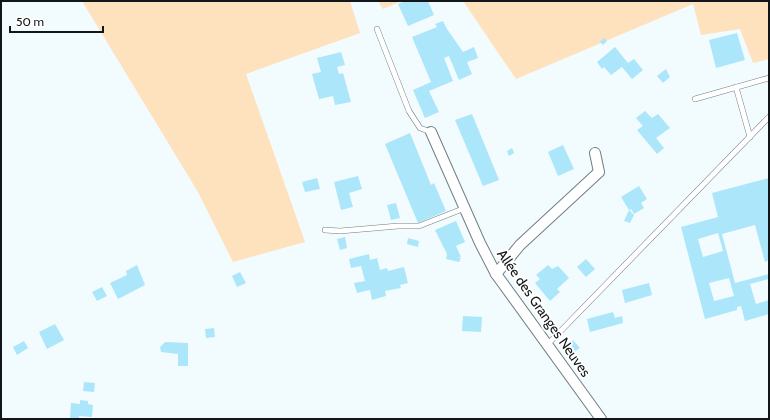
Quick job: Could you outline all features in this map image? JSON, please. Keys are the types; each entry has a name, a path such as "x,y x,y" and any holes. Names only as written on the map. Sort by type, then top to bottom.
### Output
{"street":[{"name":"Allée des Granges Neuves","path":"431,132 464,208 496,274 548,344 600,419"},
{"path":"496,274 520,245 599,172 595,153"}],"lane":[{"path":"377,30 410,111 420,128 431,132"},
{"path":"695,99 769,78"},
{"path":"736,87 750,137"},
{"path":"548,344 769,117"},
{"path":"324,230 340,231 398,226 419,226 464,208"}],"shaded area":[{"path":"82,1 350,1 360,33 246,74 305,242 233,262 198,192"},
{"path":"378,1 402,1 383,9"},
{"path":"463,1 769,1 769,59 753,63 740,29 701,35 693,4 516,79"}],"building":[{"path":"405,1 428,1 434,15 408,26 398,4"},
{"path":"443,21 463,52 474,47 478,58 467,62 472,74 459,80 449,56 444,58 453,81 429,91 439,112 425,118 413,90 431,82 412,37 437,27 435,24"},
{"path":"737,33 745,60 716,68 709,40"},
{"path":"604,38 607,41 603,45 600,42"},
{"path":"615,47 628,63 634,59 643,70 632,79 622,67 611,75 604,67 602,69 597,62"},
{"path":"341,52 345,65 337,67 339,74 343,73 351,102 335,105 333,96 319,99 312,74 321,72 317,58"},
{"path":"666,69 670,77 663,83 657,76"},
{"path":"645,111 652,118 658,114 670,128 656,138 664,148 657,154 637,130 643,126 636,118"},
{"path":"472,114 499,180 483,186 455,120"},
{"path":"410,133 431,185 434,183 446,211 418,223 385,144"},
{"path":"563,145 574,169 558,176 548,152"},
{"path":"512,148 514,153 509,156 507,151"},
{"path":"358,176 362,189 349,193 353,207 341,210 334,182"},
{"path":"317,178 320,189 305,192 302,182"},
{"path":"769,178 769,260 765,262 755,225 722,234 735,283 769,274 769,279 750,284 756,304 769,300 769,314 745,321 741,306 737,307 737,310 705,319 681,227 718,217 712,193","holes":["718,233 723,251 703,257 698,239","729,278 734,296 714,301 709,283"]},
{"path":"639,186 647,199 641,203 644,208 634,214 631,209 629,210 621,197"},
{"path":"396,203 400,218 391,220 387,205"},
{"path":"629,210 634,215 630,223 624,221"},
{"path":"456,221 465,242 456,246 461,257 457,257 461,258 459,262 446,259 447,254 435,230"},
{"path":"345,237 347,248 340,250 337,239"},
{"path":"408,238 419,241 418,247 407,244"},
{"path":"369,254 370,260 377,258 380,270 387,268 388,271 404,267 408,283 400,285 401,288 385,291 386,296 372,300 370,290 357,293 354,283 365,281 361,266 351,268 349,259"},
{"path":"586,259 595,269 586,277 577,267"},
{"path":"137,265 145,285 118,299 110,283 127,275 126,271"},
{"path":"548,265 552,269 558,266 569,278 557,289 560,292 550,301 535,283 540,279 536,275"},
{"path":"240,272 246,283 237,287 232,276"},
{"path":"649,283 652,295 625,303 622,290"},
{"path":"102,287 107,296 97,301 92,292"},
{"path":"613,312 615,318 622,316 623,323 590,332 587,319"},
{"path":"463,316 482,317 481,332 462,331"},
{"path":"55,324 64,340 47,349 39,332"},
{"path":"214,328 215,337 206,338 205,329"},
{"path":"573,340 580,348 572,353 566,344"},
{"path":"24,341 28,348 17,355 13,347"},
{"path":"165,342 188,343 188,366 178,366 178,354 161,352 160,347"},
{"path":"84,382 95,383 94,392 83,391"},
{"path":"80,400 88,401 88,404 93,405 92,417 79,416 79,419 70,419 71,403 80,404"}]}
